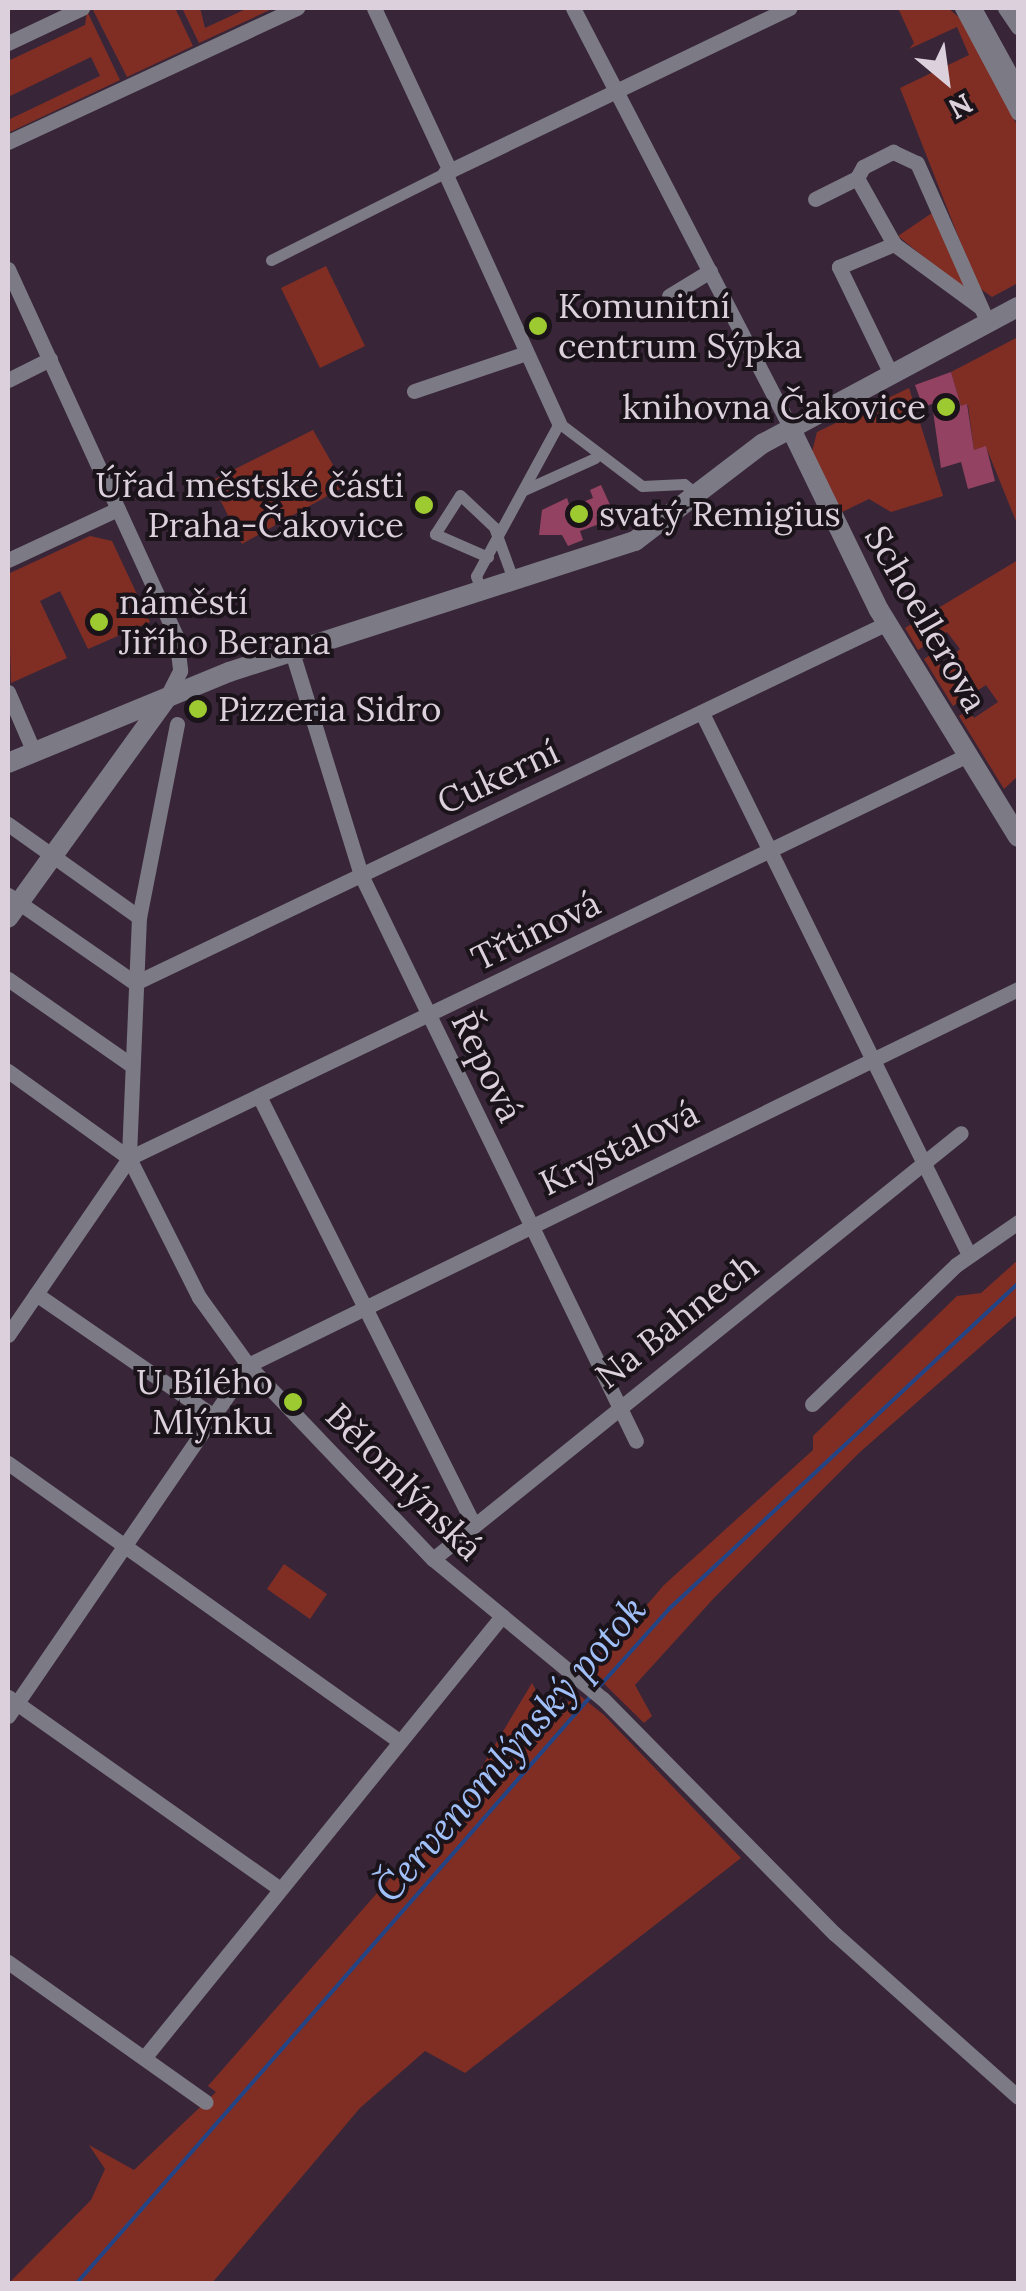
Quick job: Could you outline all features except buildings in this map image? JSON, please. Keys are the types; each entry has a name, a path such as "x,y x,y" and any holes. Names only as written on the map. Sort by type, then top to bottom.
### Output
{"street":[{"path":"8,43 82,8"},
{"path":"8,142 297,8"},
{"path":"374,8 559,422 595,458 642,486 684,484 694,492"},
{"path":"573,8 790,428"},
{"path":"271,260 790,8"},
{"path":"962,8 1018,113"},
{"path":"974,8 1018,88"},
{"path":"1005,8 1018,27"},
{"path":"815,200 857,178 893,152 908,154 984,315"},
{"path":"857,178 894,244 984,315"},
{"path":"890,372 839,267 894,244"},
{"path":"8,269 180,648 180,670 166,698 11,905 135,983"},
{"path":"669,296 710,271"},
{"path":"8,763 166,698 292,652 635,541 694,492 790,428 984,315 1018,307"},
{"path":"414,391 526,353"},
{"path":"8,380 50,359"},
{"path":"481,592 476,576 500,539 559,422"},
{"name":"Schoellerova","path":"790,428 887,623 1018,836"},
{"path":"524,490 595,458"},
{"path":"488,557 435,530 460,495 500,539 514,582"},
{"path":"8,560 118,509"},
{"name":"Cukerní","path":"135,983 887,623"},
{"name":"Řepová","path":"292,652 361,875 636,1441"},
{"path":"8,692 34,752"},
{"path":"702,713 868,1060 969,1255"},
{"name":"Bělomlýnská","path":"177,724 140,917 130,1064 129,1158 198,1296 248,1365 433,1559 603,1699 835,1934 1018,2098"},
{"name":"Třtinová","path":"129,1158 968,755"},
{"path":"8,824 140,917"},
{"path":"8,978 130,1064"},
{"name":"Krystalová","path":"248,1365 1018,988"},
{"path":"8,1072 129,1158 8,1335"},
{"path":"259,1096 368,1305 472,1522"},
{"name":"Na Bahnech","path":"433,1559 472,1522 961,1133"},
{"path":"812,1404 969,1255 1018,1222"},
{"path":"36,1294 214,1418"},
{"path":"248,1365 10,1705 279,1888"},
{"path":"8,1463 398,1741"},
{"path":"144,2058 502,1616"},
{"path":"8,1962 206,2102"}],"shaded area":[{"path":"92,8 175,8 193,46 127,77"},
{"path":"182,8 200,8 205,28 248,8 274,8 199,43"},
{"path":"898,8 948,8 963,21 1018,127 1018,283 992,297 978,287 900,88 969,55 957,27 909,49 914,43"},
{"path":"87,11 120,80 8,133 8,120 100,76 91,57 8,97 8,61 85,25"},
{"path":"932,213 966,284 962,288 898,236"},
{"path":"326,266 365,346 320,368 281,288"},
{"path":"1018,337 1018,526 986,447 974,450 968,405 961,406 951,372"},
{"path":"909,388 943,496 891,512 869,499 842,512 812,452 817,432"},
{"path":"313,430 345,486 242,544 211,481"},
{"path":"90,536 112,541 150,622 88,649 60,591 40,601 67,658 11,683 8,574"},
{"path":"1018,560 1018,776 1004,789 959,716 968,710 974,718 998,702 986,685 953,706 924,659 933,653 941,667 960,649 947,632 918,650 905,628"},
{"path":"1018,1260 1018,1314 860,1452 714,1598 635,1685 652,1716 644,1723 582,1662 611,1647 664,1585 813,1450 813,1436 957,1296 981,1293"},
{"path":"284,1564 327,1594 310,1619 267,1589"},
{"path":"532,1683 549,1715 579,1695 604,1715 741,1858 465,2073 425,2051 360,2108 212,2283 8,2284 91,2200 105,2169 89,2145 134,2170 216,2092 208,2086 469,1788"}],"waterway":[{"name":"Červenomlýnský potok","path":"597,1689 669,1609 1018,1283"},
{"name":"Červenomlýnský potok","path":"76,2284 591,1696"}],"place":[{"name":"Komunitní centrum Sýpka","path":"538,326"},
{"name":"knihovna Čakovice","path":"946,407"},
{"name":"Úřad městské části Praha-Čakovice","path":"424,505"},
{"name":"svatý Remigius","path":"579,514"},
{"name":"náměstí Jiřího Berana","path":"99,622"},
{"name":"Pizzeria Sidro","path":"198,709"},
{"name":"U Bílého Mlýnku","path":"293,1402"}]}
